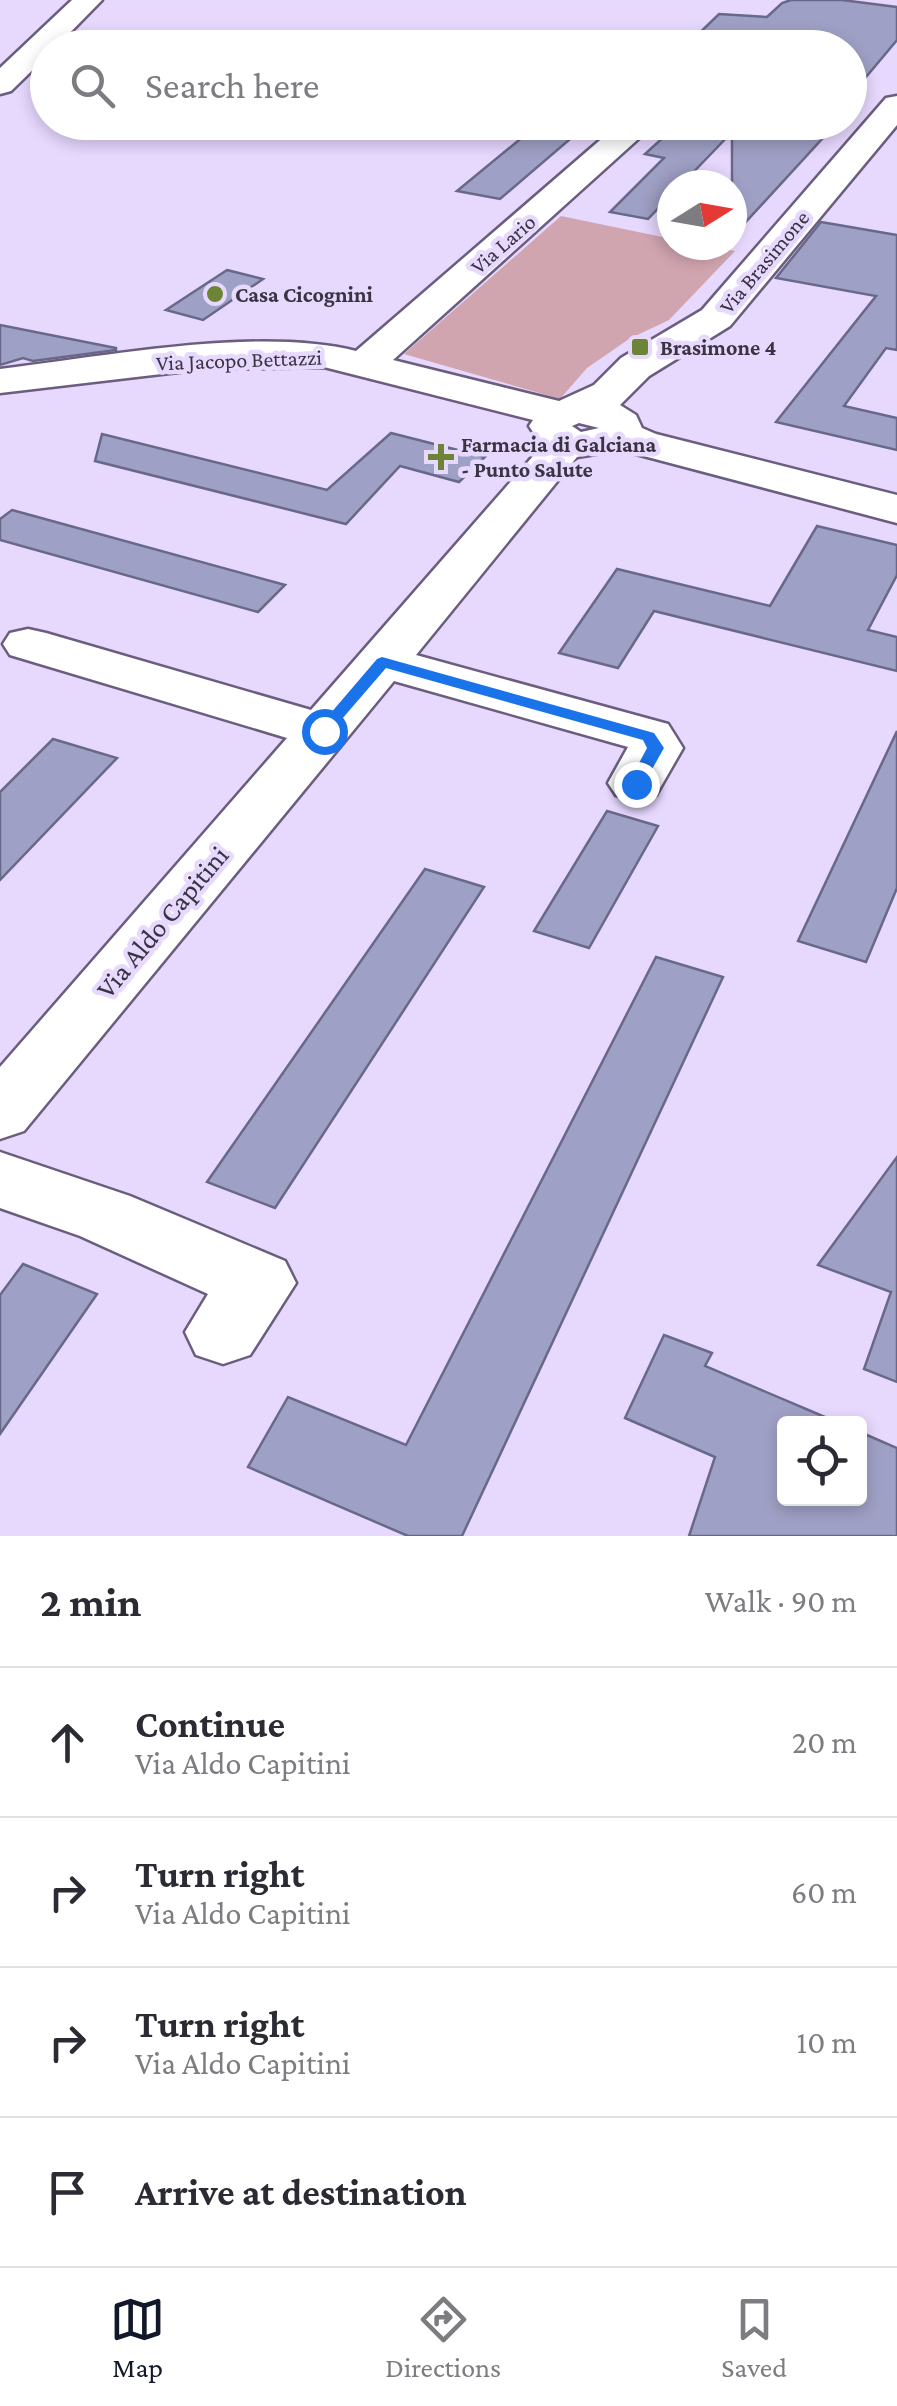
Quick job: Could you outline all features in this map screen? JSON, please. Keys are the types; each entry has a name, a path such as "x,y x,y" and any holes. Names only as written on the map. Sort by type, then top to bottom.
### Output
{"street":[{"path":"57,30 88,0"},
{"path":"0,85 30,56"},
{"name":"Via Brasimone","path":"585,427 635,367 716,318 890,122"},
{"name":"Via Lario","path":"364,366 621,140"},
{"name":"Via Jacopo Bettazzi","path":"0,381 204,357 324,355 897,509"},
{"name":"Via Aldo Capitini","path":"0,1113 585,427"},
{"path":"28,644 324,731"},
{"path":"382,662 648,736 656,748 636,784"},
{"path":"0,1180 104,1216 259,1283 223,1332"}],"shaded area":[{"path":"561,216 657,236 657,260 726,260 669,320 629,339 587,368 560,399 404,354"}],"building":[{"path":"842,0 897,7 897,40 867,76 867,30 703,30 719,14 767,17 782,3"},
{"path":"519,140 569,140 500,199 457,191"},
{"path":"660,140 724,140 695,170 657,170 657,210 648,219 610,212 664,158 645,154"},
{"path":"732,140 821,140 747,221 747,170 732,170"},
{"path":"821,222 897,235 897,350 886,348 844,406 897,418 897,450 776,422 876,296 776,278"},
{"name":"Casa Cicognini","path":"227,270 263,279 203,320 166,310"},
{"path":"0,325 116,350 33,361 23,358 0,365"},
{"path":"391,433 485,457 459,482 400,466 346,524 95,461 102,434 327,490"},
{"path":"12,510 285,585 258,612 0,540 0,519"},
{"path":"817,526 897,545 897,575 868,630 897,637 897,671 654,611 618,668 559,653 617,569 770,606"},
{"path":"897,731 897,888 866,962 798,941"},
{"path":"53,739 117,758 0,880 0,792"},
{"path":"607,811 658,826 589,948 534,931"},
{"path":"425,869 484,887 275,1208 207,1182"},
{"path":"656,957 723,977 462,1536 408,1536 248,1467 288,1397 406,1445"},
{"path":"897,1157 897,1382 864,1369 891,1292 818,1265"},
{"path":"23,1264 97,1294 0,1434 0,1295"},
{"path":"664,1335 712,1353 705,1366 823,1416 777,1416 777,1506 867,1506 867,1435 897,1448 897,1536 689,1536 715,1457 625,1418"}],"place":[{"name":"Casa Cicognini","path":"215,294"},
{"name":"Brasimone 4","path":"640,347"},
{"name":"Farmacia di Galciana - Punto Salute","path":"441,457"}],"route":[{"path":"324,731 382,662 648,736 656,748 636,784"}]}
